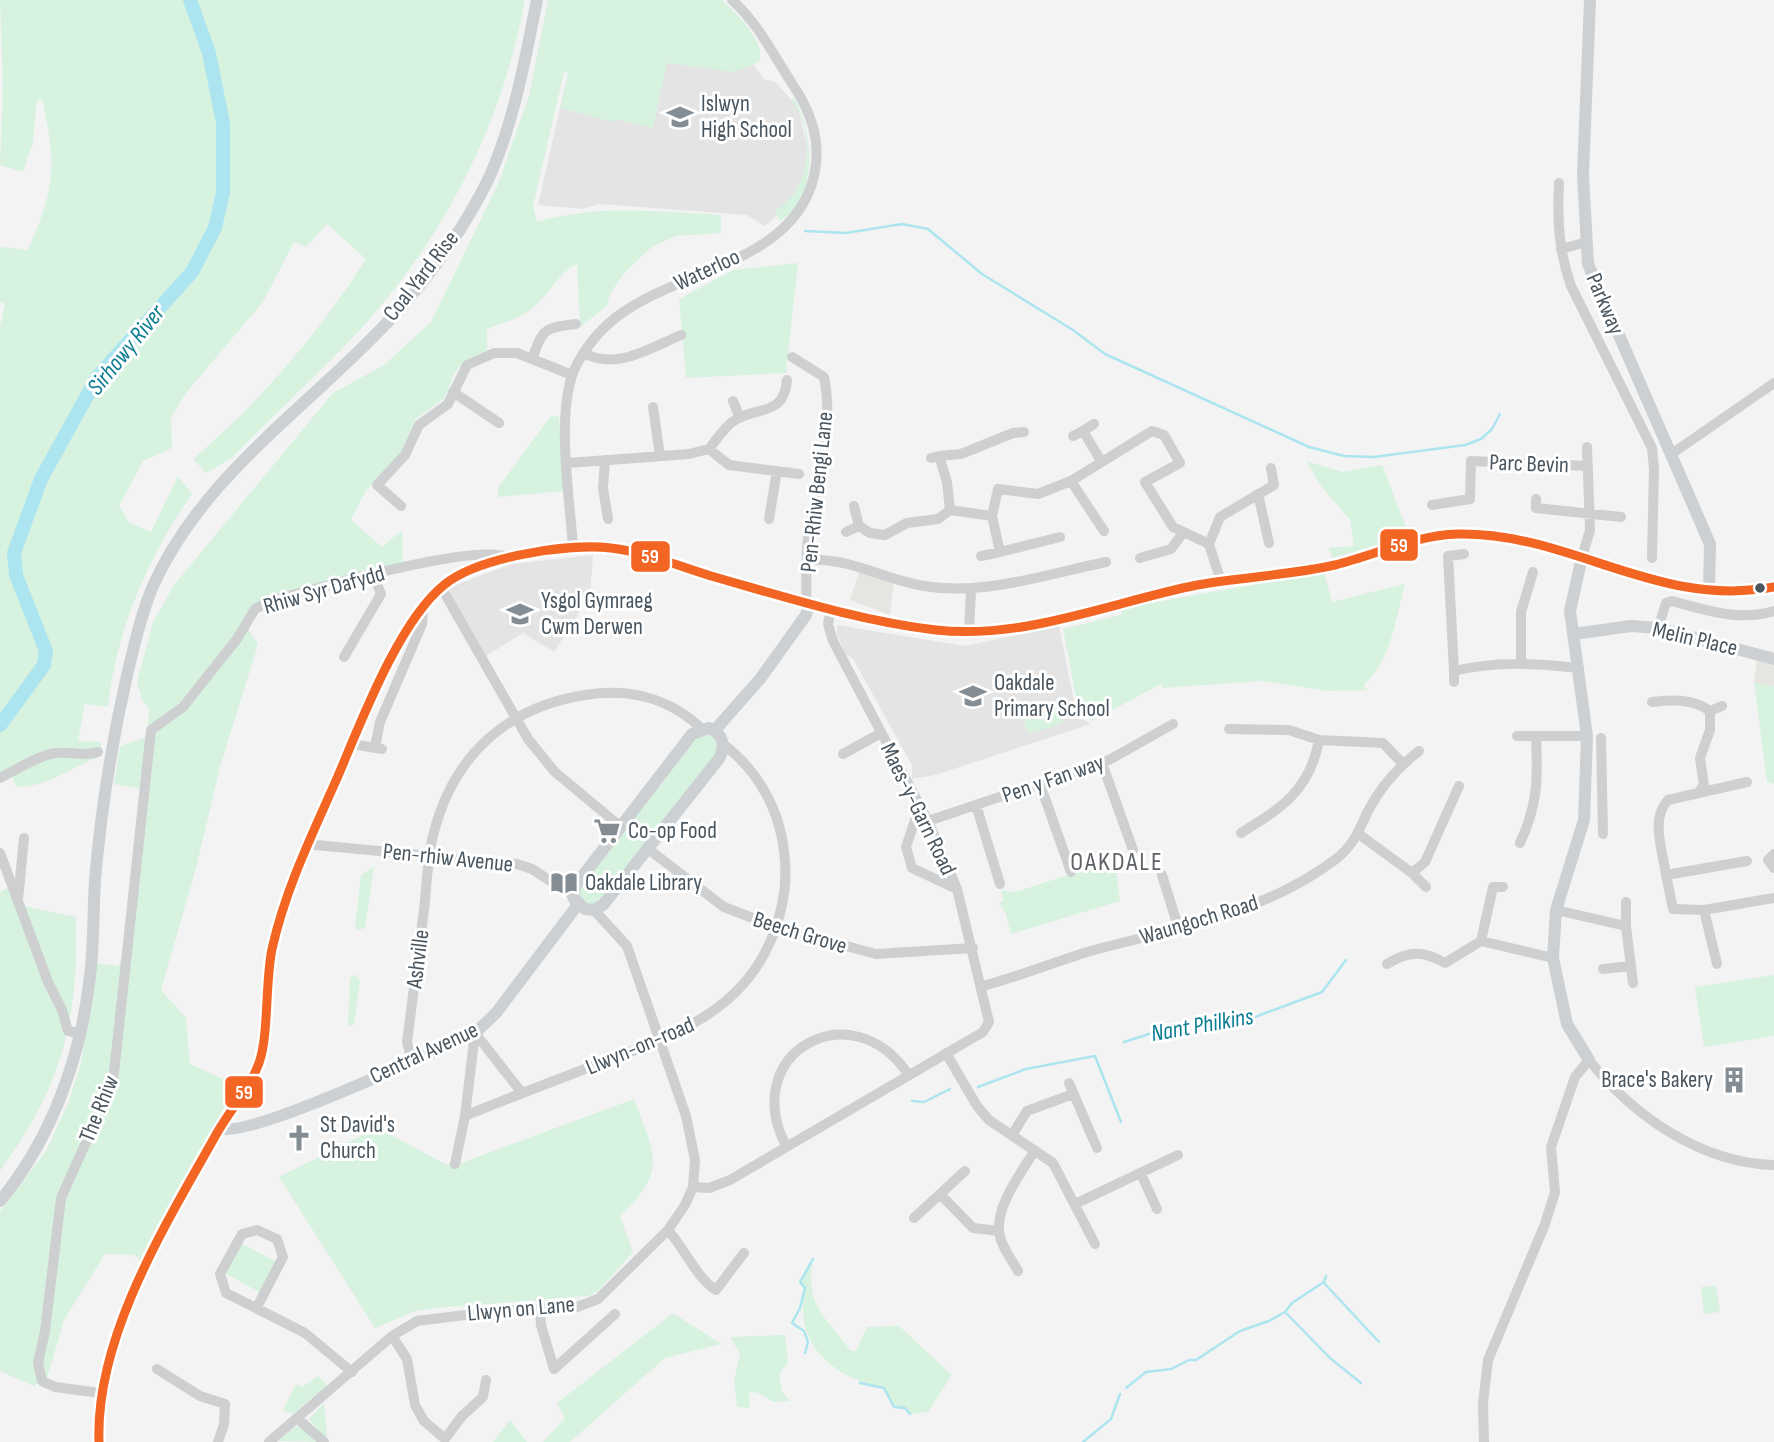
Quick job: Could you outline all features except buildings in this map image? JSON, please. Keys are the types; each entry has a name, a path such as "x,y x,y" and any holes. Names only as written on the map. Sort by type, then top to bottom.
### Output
{"street":[{"name":"Coal Yard Rise","path":"0,1201 29,1161 60,1101 80,1034 90,976 95,878 112,748 142,617 161,569 185,528 211,494 397,312 444,252 488,178 512,114 537,0"},
{"name":"Waterloo","path":"573,548 564,413 572,375 584,353 608,324 624,311 768,241 793,219 811,187 817,155 812,120 797,90 748,17 732,0"},
{"name":"Parkway","path":"1590,0 1583,175 1588,264 1710,544 1709,591"},
{"path":"1559,183 1557,219 1561,249 1571,286 1652,448 1652,558"},
{"path":"1561,249 1587,242"},
{"path":"533,357 540,334 549,328 576,324"},
{"path":"584,353 601,362 616,361 681,335"},
{"path":"401,506 377,485 405,455 419,425 448,404 467,365 494,353 533,357 572,375"},
{"name":"Pen-Rhiw Bengi Lane","path":"792,357 824,377 827,391 827,432 807,542 808,604"},
{"path":"568,463 660,456 709,449 727,427 740,418 777,405 786,392 787,380"},
{"path":"1670,455 1774,383"},
{"path":"453,392 499,423"},
{"path":"733,401 740,418"},
{"path":"653,407 660,456"},
{"path":"1094,424 1078,433 1101,461"},
{"path":"1000,552 992,516 998,489 1038,494 1071,481 1152,431 1164,435 1180,463 1145,482 1173,527 1209,544"},
{"path":"950,510 947,482 935,457 955,452 961,454 1013,433 1024,432"},
{"name":"Parc Bevin","path":"1582,557 1590,530 1587,447"},
{"path":"709,449 730,466 799,474"},
{"path":"605,460 603,488 608,519"},
{"name":"Parc Bevin","path":"1432,505 1470,499 1471,461 1588,466"},
{"path":"1221,582 1209,544 1220,517 1274,485 1271,468"},
{"path":"769,519 777,471"},
{"path":"1071,481 1104,531"},
{"path":"1258,494 1269,543"},
{"name":"Parc Bevin","path":"1536,499 1536,508 1621,517"},
{"path":"854,506 859,526 870,533 885,535 907,523 938,519 950,510 992,516"},
{"path":"846,531 859,526"},
{"path":"1140,558 1171,549 1183,533"},
{"path":"99,1442 100,1393 111,1348 125,1311 219,1128 260,1059 271,952 305,844 381,677 424,608 445,584 510,558 573,548 623,550 808,604 929,629 969,631 1010,628 1221,582 1333,565 1412,541 1455,534 1501,537 1582,557 1639,578 1683,589 1709,591 1774,587"},
{"path":"981,556 1060,537"},
{"path":"1464,554 1445,553 1454,676 1487,663 1521,662 1579,668"},
{"name":"Rhiw Syr Dafydd","path":"151,730 183,707 237,639 255,609 270,601 373,574 452,558 494,554 510,558"},
{"path":"1582,557 1573,587 1570,611 1594,737 1601,753 1603,834"},
{"path":"452,558 445,584 447,601 515,719 555,772 621,827"},
{"path":"808,559 833,561 921,586 971,590 1106,562"},
{"path":"1521,662 1521,612 1532,572"},
{"path":"344,657 381,594 373,574"},
{"path":"969,631 971,590"},
{"path":"1658,628 1666,603 1672,601 1725,615 1762,615 1774,611"},
{"name":"Central Avenue","path":"219,1128 239,1130 269,1119 475,1033 496,1013 575,899 575,886 692,734 709,729 767,668 806,615 808,604"},
{"path":"352,744 378,748 380,722 422,624 424,608"},
{"name":"Maes-y-Garn Road","path":"831,609 828,624 833,641 920,805 957,889 983,986 989,1018 983,1032 946,1053"},
{"name":"Melin Place","path":"1574,634 1631,626 1658,628 1774,659"},
{"name":"Ashville","path":"412,1061 407,1042 430,856 439,816 461,767 487,738 515,719 564,699 618,693 659,701 682,711 709,729"},
{"path":"1651,702 1675,699 1699,703 1710,711"},
{"path":"1710,711 1722,706"},
{"path":"1700,790 1704,785 1700,758 1710,730 1710,711"},
{"name":"Pen y Fan way","path":"928,821 1102,763 1173,724"},
{"path":"594,910 603,905 718,760 723,744 709,729"},
{"path":"1229,729 1289,730 1319,740 1383,743 1403,764"},
{"name":"The Rhiw","path":"100,1393 48,1384 42,1381 38,1363 45,1331 61,1198 113,1082 151,730"},
{"path":"844,754 881,733"},
{"path":"1517,736 1594,737"},
{"path":"1520,843 1533,816 1538,779 1536,736"},
{"path":"1594,737 1587,755 1584,820 1556,910 1553,958 1567,1024 1589,1060 1614,1091 1693,1147 1750,1164 1774,1165"},
{"path":"1241,833 1283,807 1296,793 1315,759 1319,740"},
{"name":"Llwyn-on-road","path":"465,1115 660,1041 695,1025 731,998 755,970 776,927 786,871 779,824 768,797 751,769 723,744"},
{"name":"Waungoch Road","path":"983,986 1089,952 1226,916 1289,887 1338,858 1360,835 1379,792 1403,764 1419,751"},
{"path":"0,778 52,753 70,752 85,757 98,752"},
{"path":"1587,755 1601,753"},
{"path":"1102,763 1133,850"},
{"path":"1747,782 1700,790 1668,800 1661,807 1658,817 1673,909 1704,910 1774,898"},
{"path":"1040,784 1071,872"},
{"path":"1412,873 1425,862 1459,786"},
{"path":"1452,802 1463,806"},
{"path":"920,805 906,847 912,868 957,889"},
{"path":"976,805 1000,884"},
{"path":"1584,820 1603,819"},
{"path":"1360,835 1412,873 1426,887"},
{"path":"18,903 24,838"},
{"name":"Pen-rhiw Avenue","path":"305,844 525,866 594,910 627,946 660,1041"},
{"name":"Beech Grove","path":"647,848 724,906 776,927 876,954 973,948"},
{"path":"0,853 68,1031 80,1034"},
{"path":"1774,854 1768,860 1774,868"},
{"path":"1666,875 1747,861"},
{"path":"1162,875 1179,930"},
{"path":"1387,964 1403,954 1428,952 1445,963 1481,941 1498,887"},
{"path":"1626,902 1633,983"},
{"path":"1556,910 1626,926"},
{"path":"1704,910 1717,964"},
{"path":"1481,941 1553,958"},
{"path":"1603,969 1631,966"},
{"path":"475,1033 523,1093"},
{"path":"455,1164 465,1115 475,1033"},
{"path":"786,1146 777,1129 772,1097 783,1065 809,1043 841,1035 874,1040 888,1050 908,1074"},
{"name":"Llwyn on Lane","path":"269,1442 392,1336 417,1321 444,1316 577,1307 598,1299 668,1230 693,1187 694,1145 660,1041"},
{"path":"693,1187 718,1186 946,1053 976,1106 998,1128 1053,1163 1095,1244"},
{"path":"1484,1442 1484,1392 1489,1360 1545,1224 1555,1192 1551,1147 1575,1077 1589,1060"},
{"path":"1069,1083 1097,1148"},
{"path":"1012,1135 1027,1111 1073,1094"},
{"path":"1018,1271 999,1231 1008,1196 1035,1150"},
{"path":"1075,1204 1178,1155"},
{"path":"914,1218 964,1171"},
{"path":"1141,1174 1157,1209"},
{"path":"940,1194 962,1220 973,1228 999,1231"},
{"path":"257,1307 283,1257 277,1239 257,1230 242,1234 220,1274 226,1293 305,1333 352,1372"},
{"path":"668,1230 684,1247 700,1276 716,1290 744,1253"},
{"path":"540,1309 541,1325 554,1369 615,1314"},
{"path":"392,1336 407,1359 415,1405 424,1421 444,1440 462,1416 483,1397 486,1380"},
{"path":"157,1368 200,1396 225,1404 224,1424 218,1442"},
{"path":"298,1419 324,1442"}],"shaded area":[{"name":"Islwyn High School","path":"707,0 757,61 753,64 764,79 775,82 798,107 807,146 806,164 801,182 787,206 765,226 747,215 599,204 583,209 538,205 568,73 564,72"},
{"name":"Ysgol Gymraeg Cwm Derwen","path":"593,555 590,596 554,652 523,633 486,656 450,595 450,587 511,564"},
{"path":"859,571 894,581 890,615 850,600"},
{"name":"Oakdale Primary School","path":"837,625 965,646 1059,626 1077,716 1091,724 935,775 912,779 912,765 853,659 845,654 837,634"},
{"path":"1757,659 1774,663 1774,687 1754,682"}],"green space":[{"path":"0,0 525,0 505,80 475,157 457,194 413,264 370,318 232,458 206,473 193,459 242,414 287,365 329,313 366,259 327,224 306,247 294,242 263,302 186,393 171,417 172,448 143,461 119,506 129,522 151,532 178,476 192,494 161,544 136,595 112,678 108,707 85,704 78,741 101,742 101,756 39,784 16,787 12,776 0,780 0,327 5,304 0,302 0,247 28,250 44,210 51,176 51,159 42,99 37,101 33,142 23,172 0,165 3,86"},
{"path":"548,0 722,0 749,28 759,46 759,62 733,72 667,63 653,128 615,119 613,122 561,108 568,73 564,72 533,206 537,222 560,216 605,211 721,215 721,233 677,236 653,246 624,273 610,294 607,306 580,327 577,264 529,311 487,329 487,350 464,361 453,376 445,398 416,419 400,454 365,492 351,520 382,547 402,530 403,563 271,597 252,605 243,621 258,644 220,767 196,868 161,990 186,1018 190,1064 236,1085 143,1261 134,1255 105,1254 64,1320 47,1378 34,1386 0,1371 0,1211 46,1151 67,1106 81,1064 94,963 118,966 125,952 142,789 114,784 120,746 147,737 149,708 143,702 137,682 153,622 174,585 333,393 384,365 431,322 498,184 529,96"},
{"path":"794,98 806,128 809,164 801,197 793,211 780,221 774,211 786,203 796,191 806,160 805,128 791,100"},
{"path":"798,263 786,373 686,378 679,299 733,270"},
{"path":"559,416 564,491 498,497 498,488 550,417"},
{"path":"1306,461 1343,472 1382,465 1409,535 1333,558 1328,548 1354,546 1350,520 1321,486"},
{"path":"1324,572 1332,602 1405,584 1386,652 1373,675 1363,686 1368,690 1328,691 1262,681 1162,688 1161,684 1092,721 1079,713 1063,629 1121,615 1123,608"},
{"path":"1754,682 1774,687 1774,784 1767,782"},
{"path":"1058,707 1063,723 1028,734 1023,718"},
{"path":"702,733 714,736 718,751 601,902 591,905 579,900 577,889 695,737"},
{"path":"1115,860 1120,901 1011,934 1006,914 999,903 1003,901 1001,890 1015,892"},
{"path":"374,867 365,928 358,930 355,927 361,875"},
{"path":"15,885 23,906 76,917 76,954 70,1021 52,1081 21,1140 0,1171 0,897 1,891"},
{"path":"355,974 360,981 354,1024 348,1026 350,978"},
{"path":"1774,975 1774,1036 1704,1047 1695,987"},
{"path":"634,1099 647,1134 653,1161 646,1186 620,1216 633,1252 600,1289 589,1296 435,1308 415,1311 375,1328 279,1177 375,1129 380,1129 445,1164 461,1163"},
{"path":"240,1243 277,1262 261,1293 224,1273"},
{"path":"813,1259 811,1275 814,1299 851,1351 856,1351 867,1327 899,1326 952,1375 928,1412 910,1414 905,1408 894,1407 884,1388 848,1376 820,1355 805,1326 805,1288 800,1282"},
{"path":"1716,1286 1720,1312 1704,1314 1701,1287"},
{"path":"673,1313 721,1344 665,1358 570,1442 543,1442 565,1418 557,1403"},
{"path":"785,1335 788,1362 779,1375 782,1392 790,1401 773,1402 756,1392 749,1393 750,1408 737,1407 734,1380 740,1354 730,1337"},
{"path":"318,1376 327,1385 293,1414 283,1410 296,1384 302,1387"},
{"path":"324,1403 327,1436 324,1437 309,1419"},
{"path":"510,1420 527,1442 493,1442"},
{"path":"301,1426 320,1442 278,1441 295,1427"}],"waterway":[{"name":"Sirhowy River","path":"0,725 44,665 46,651 16,575 14,553 41,479 98,376 192,272 215,228 223,192 223,123 209,53 190,0"},
{"path":"805,231 846,233 902,224 928,229 982,274 1073,330 1105,354 1309,447 1344,456 1374,457 1465,445 1481,439 1492,429 1500,414"},
{"name":"Nant Philkins","path":"1124,1042 1177,1025 1233,1016 1255,1017 1322,992 1346,960"},
{"name":"Nant Philkins","path":"978,1087 1026,1069 1095,1056 1121,1122"},
{"name":"Nant Philkins","path":"912,1101 924,1102 950,1089"},
{"name":"Nant Philkins","path":"805,1353 808,1342 804,1331 792,1323 800,1308 805,1288 800,1282 813,1259"},
{"path":"1126,1388 1146,1372 1171,1369 1189,1360 1196,1360 1240,1331 1269,1321 1324,1282 1326,1276"},
{"path":"1324,1283 1379,1342"},
{"path":"1285,1312 1330,1358 1361,1383"},
{"name":"Nant Philkins","path":"860,1383 884,1388 894,1407 905,1408 910,1414"},
{"path":"1083,1442 1111,1419 1120,1394"}],"transit line":[{"name":"59","path":"99,1442 101,1402 121,1322 177,1204 259,1063 264,1038 272,949 301,861 370,701 397,647 427,601 459,575 524,554 572,548 611,548 649,556 711,576 851,614 908,626 969,632 1035,625 1197,585 1335,565 1426,538 1458,534 1499,537 1538,545 1691,588 1731,591 1774,587"}],"place":[{"name":"Islwyn High School","path":"680,117"},
{"name":"Ysgol Gymraeg Cwm Derwen","path":"520,614"},
{"name":"Oakdale Primary School","path":"973,696"},
{"name":"Co-op Food","path":"607,831"},
{"name":"Oakdale Library","path":"564,883"},
{"name":"Brace's Bakery","path":"1734,1080"},
{"name":"St David's Church","path":"299,1138"}],"district":[{"name":"OAKDALE","path":"1117,862"}]}
